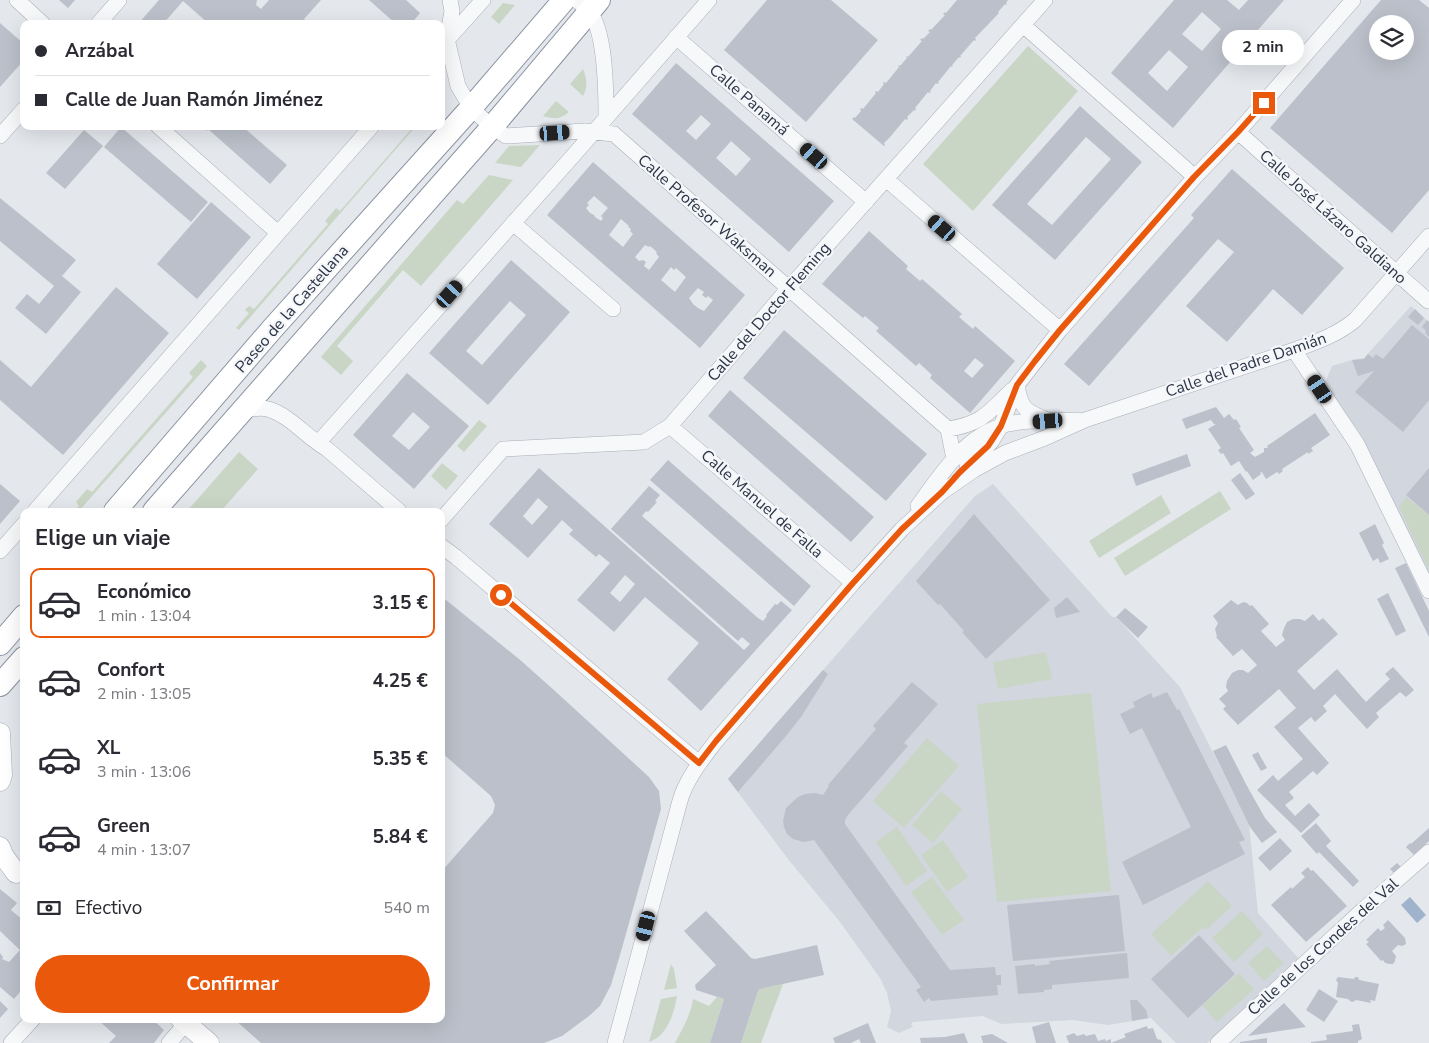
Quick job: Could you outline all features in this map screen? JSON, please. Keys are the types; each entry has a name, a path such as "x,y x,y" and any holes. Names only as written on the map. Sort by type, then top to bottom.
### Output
{"highway":[{"name":"Paseo de la Castellana","path":"118,508 273,328 471,108 564,0"},
{"name":"Paseo de la Castellana","path":"157,508 492,127 588,4"},
{"path":"0,644 20,621"},
{"path":"0,685 20,662"}],"main road":[{"path":"0,733 2,775 0,781"},
{"path":"0,847 13,872"},
{"path":"186,1023 209,1043"}],"street":[{"path":"17,0 40,20"},
{"path":"102,20 119,0"},
{"path":"445,39 452,11 450,0"},
{"path":"445,42 483,0"},
{"path":"318,444 709,0"},
{"name":"Calle del Doctor Fleming","path":"445,515 503,449 644,442 670,426 789,288 1045,0"},
{"path":"954,459 948,430 962,427 978,420 990,412 1017,385 1060,330 1194,177 1238,132 1353,0"},
{"name":"Paseo de la Castellana","path":"588,4 599,32 605,83 606,117"},
{"path":"1024,25 1194,177"},
{"name":"Calle Panamá","path":"676,37 866,202"},
{"path":"445,46 458,86 471,108 492,127 506,136 594,132"},
{"path":"0,136 20,114"},
{"path":"162,130 278,233"},
{"path":"38,508 368,130"},
{"name":"Calle Profesor Waksman","path":"594,132 614,134 948,430"},
{"name":"Calle José Lázaro Galdiano","path":"1238,132 1428,301"},
{"path":"886,179 1060,330"},
{"path":"513,223 613,310"},
{"name":"Calle del Padre Damián","path":"942,492 983,464 1084,420 1294,350 1324,339 1346,328 1429,236"},
{"path":"1294,350 1357,444 1429,591"},
{"path":"1017,385 1020,402 1024,407 1034,415 1048,421"},
{"name":"Calle del Padre Damián","path":"615,1043 680,801 699,763 853,583 902,529 988,446 1001,426 1017,385"},
{"path":"244,410 268,409 289,420 318,444 327,448 396,508"},
{"name":"Calle del Padre Damián","path":"902,529 932,486 954,459 974,440 1001,426 1016,423 1084,420"},
{"name":"Calle Manuel de Falla","path":"670,426 853,583"},
{"path":"0,551 20,528"},
{"path":"445,549 699,763"},
{"name":"Calle de los Condes del Val","path":"1218,1043 1429,852"},
{"path":"11,1043 29,1023"},
{"path":"169,1043 183,1023"}],"shaded area":[{"path":"1411,306 1429,322 1429,573 1359,432 1325,383 1332,366 1364,358"},
{"path":"993,484 1112,617 1116,617 1180,687 1249,824 1258,913 1299,959 1207,1043 1176,1043 1151,1018 1108,1025 1073,1020 1001,1024 983,1016 913,1022 911,1024 913,1027 899,1033 887,1027 891,1011 887,993 880,978 840,922 788,859 728,779 975,496"}],"green space":[{"path":"503,3 515,5 499,24 491,17"},
{"path":"1028,46 1078,91 973,211 923,164"},
{"path":"583,69 586,89 583,96 570,84"},
{"path":"556,101 569,112 557,118 543,116"},
{"path":"413,130 239,330 236,328 249,313 245,310 249,306 254,309 328,224 325,221 336,208 340,211"},
{"path":"540,145 521,167 495,163 509,146"},
{"path":"489,175 513,180 421,286 403,270 337,346 353,361 341,375 321,357 457,200 463,204"},
{"path":"201,360 207,366 82,508 77,508 79,506 76,502 87,489 92,492 193,377 189,373"},
{"path":"479,420 487,426 464,452 457,446"},
{"path":"239,452 258,469 224,508 190,508"},
{"path":"442,463 458,476 446,490 431,476"},
{"path":"1220,491 1231,509 1125,576 1114,558"},
{"path":"1161,495 1171,513 1099,558 1089,541"},
{"path":"1406,497 1429,515 1429,570 1399,507"},
{"path":"1046,652 1052,679 998,689 993,662"},
{"path":"1091,693 1111,891 997,902 977,704"},
{"path":"927,738 959,766 904,828 873,801"},
{"path":"941,791 962,809 933,843 912,825"},
{"path":"897,827 927,871 906,886 876,842"},
{"path":"943,840 968,877 947,892 921,855"},
{"path":"932,877 964,920 942,935 911,892"},
{"path":"1208,881 1232,906 1206,930 1203,927 1171,956 1151,934"},
{"path":"1242,911 1263,934 1234,962 1212,938"},
{"path":"1267,946 1283,963 1264,981 1248,963"},
{"path":"671,964 674,969 677,988 664,990"},
{"path":"1239,973 1254,989 1217,1022 1202,1005"},
{"path":"783,984 761,1043 741,1043 758,991"},
{"path":"677,996 669,1024 661,1035 649,1042 661,999"},
{"path":"717,997 724,999 710,1043 675,1043 688,1016 693,999 709,1006"}],"water":[{"path":"1410,897 1426,915 1417,923 1401,905"}],"building":[{"path":"59,0 75,0 68,8"},
{"path":"159,0 257,0 256,5 261,9 269,0 321,0 304,19 305,20 204,20 183,1 166,20 142,20"},
{"path":"369,0 406,0 420,13 414,20 392,20"},
{"path":"767,0 831,0 878,40 806,122 724,50"},
{"path":"957,0 1008,0 1007,4 975,38 976,40 951,66 939,83 936,83 931,92 928,92 915,108 915,111 907,117 907,120 905,119 884,143 884,146 852,119 861,111 860,109 863,109 875,92 878,92 883,83 886,83 898,66 922,41 920,40 930,32 928,31 931,30"},
{"path":"1174,0 1227,0 1239,10 1248,0 1284,0 1173,128 1111,73","holes":["1202,12 1221,29 1202,51 1182,34","1169,50 1188,67 1167,91 1148,73"]},
{"path":"1381,0 1419,0 1429,8 1429,190 1392,233 1270,128"},
{"path":"0,23 20,40 20,64 0,87"},
{"path":"676,63 834,201 789,252 632,114","holes":["701,115 711,124 696,140 686,131","731,141 751,159 736,176 716,158"]},
{"path":"1080,106 1142,162 1055,260 992,205","holes":["1086,137 1111,159 1052,225 1027,204"]},
{"path":"84,130 103,146 65,189 46,173"},
{"path":"118,130 124,130 208,202 191,222 104,147"},
{"path":"209,130 247,130 287,165 270,184"},
{"path":"593,162 745,295 700,348 547,215","holes":["594,196 608,208 601,216 603,218 601,221 586,208 589,205 587,203","621,219 629,226 633,234 623,247 609,235","645,245 650,246 657,252 659,257 649,270 644,266 646,262 643,260 639,261 635,257","671,267 674,270 676,268 686,277 675,292 661,280","698,288 704,292 702,295 706,298 708,296 713,300 704,311 693,304 689,298"]},
{"path":"1232,169 1344,268 1302,315 1273,289 1227,342 1186,306 1234,252 1218,239 1089,386 1064,364 1194,218 1191,215"},
{"path":"0,198 76,260 62,276 81,292 46,334 15,308 27,294 39,304 54,286 0,241"},
{"path":"211,202 251,237 197,299 157,264"},
{"path":"869,231 908,266 906,269 920,281 922,279 962,314 959,317 973,329 975,326 1015,361 970,413 930,378 932,375 919,363 916,366 876,331 879,328 865,316 863,318 822,284","holes":["975,358 984,365 972,378 964,371"]},
{"path":"511,260 570,312 488,405 429,353","holes":["510,301 526,315 482,365 466,351"]},
{"path":"116,287 169,333 63,455 0,400 0,360 31,387"},
{"path":"1415,309 1424,318 1418,325 1408,317"},
{"path":"1427,320 1429,322 1429,337 1422,327"},
{"path":"1412,325 1429,339 1429,400 1403,432 1355,392 1374,371 1358,376 1352,360 1364,359 1368,354 1373,358 1376,354 1383,359"},
{"path":"784,330 927,454 886,501 743,378"},
{"path":"407,373 469,426 414,489 353,435","holes":["413,412 430,427 409,450 392,436"]},
{"path":"730,390 874,517 851,542 708,416"},
{"path":"1216,407 1224,418 1229,414 1234,420 1236,419 1241,427 1239,428 1254,450 1250,453 1255,457 1264,452 1264,448 1268,448 1267,446 1315,413 1330,435 1311,448 1313,451 1308,454 1308,452 1282,469 1283,471 1279,474 1277,472 1266,479 1262,472 1253,480 1239,461 1231,466 1223,453 1221,454 1218,450 1221,448 1208,429 1216,424 1211,420 1186,429 1182,419"},
{"path":"1187,454 1191,466 1136,486 1132,474"},
{"path":"668,460 811,586 794,606 650,480"},
{"path":"539,468 744,650 750,644 742,637 738,641 611,529 649,486 660,495 655,501 657,502 642,516 758,618 763,621 775,604 777,605 781,601 792,610 701,711 667,679 699,643 645,597 614,632 577,600 610,563 599,554 596,557 569,534 573,530 562,520 528,558 489,524","holes":["538,498 548,507 532,525 523,516","625,575 635,584 620,602 610,593"]},
{"path":"1429,468 1429,515 1406,495"},
{"path":"1240,473 1255,494 1246,500 1231,480"},
{"path":"0,484 20,501 0,524"},
{"path":"974,514 1050,600 986,659 940,604 938,605 916,581"},
{"path":"1375,524 1389,559 1380,563 1378,558 1373,561 1359,533"},
{"path":"1406,563 1429,611 1429,637 1395,568"},
{"path":"1388,593 1406,631 1396,636 1377,599"},
{"path":"1067,597 1080,612 1056,618 1054,608"},
{"path":"445,599 519,659 555,691 649,777 659,791 661,809 611,985 600,1006 589,1016 562,1036 544,1043 261,1043 238,1023 445,1023 445,867 493,813 495,805 491,796 445,756"},
{"path":"1231,600 1238,605 1243,602 1250,606 1252,605 1269,624 1261,631 1276,647 1285,640 1282,635 1287,622 1293,619 1305,621 1313,614 1319,621 1323,618 1338,634 1297,671 1314,690 1337,669 1366,702 1390,679 1385,674 1393,667 1414,690 1406,697 1400,692 1376,713 1379,717 1367,729 1335,694 1323,706 1327,711 1315,722 1311,717 1298,728 1329,763 1317,775 1313,771 1289,792 1294,798 1285,805 1295,816 1309,803 1320,815 1301,833 1257,790 1273,775 1278,781 1303,759 1274,727 1296,708 1279,689 1238,725 1223,709 1226,706 1219,699 1228,691 1226,687 1227,681 1232,673 1243,670 1248,673 1257,665 1242,649 1233,656 1216,637 1215,629 1218,623 1213,616"},
{"path":"1125,608 1148,627 1138,638 1116,617"},
{"path":"823,670 828,674 801,717 738,792 728,779"},
{"path":"912,682 938,704 904,743 908,746 848,815 845,824 950,970 995,967 996,975 1001,975 1001,985 997,985 998,995 931,1001 929,998 924,1002 916,990 921,987 814,840 804,842 793,839 787,834 784,827 783,821 786,808 798,797 805,794 815,793 823,795 828,785 876,729 873,726"},
{"path":"1167,692 1177,710 1179,709 1245,840 1239,842 1245,854 1143,905 1122,862 1191,827 1142,728 1130,734 1120,714 1135,707 1133,702 1151,693 1153,698"},
{"path":"1226,745 1265,818 1277,832 1262,843 1250,827 1213,751"},
{"path":"1258,752 1267,768 1261,771 1252,755"},
{"path":"1316,823 1331,841 1326,846 1359,881 1353,887 1319,852 1317,854 1301,836"},
{"path":"1429,828 1429,841 1414,855 1406,847"},
{"path":"1280,838 1292,851 1270,871 1258,858"},
{"path":"1397,863 1401,867 1394,873 1390,869"},
{"path":"1308,867 1347,906 1306,942 1271,905 1305,877 1301,873"},
{"path":"0,889 17,903 11,910 20,918 20,950 0,931"},
{"path":"1119,895 1125,951 1013,961 1007,905"},
{"path":"706,911 751,958 755,959 817,945 824,975 760,989 741,1043 710,1043 724,999 696,990 695,985 716,965 684,931"},
{"path":"1388,920 1405,938 1406,944 1398,945 1392,951 1396,956 1393,964 1381,961 1366,944 1369,942 1366,940 1378,928 1381,931 1385,928 1383,925"},
{"path":"1199,935 1235,974 1188,1018 1151,979"},
{"path":"20,950 20,992 14,999 0,987 0,953 3,957 2,959 9,962"},
{"path":"1127,953 1129,978 1052,985 1052,989 1044,990 1044,992 1018,994 1015,966 1035,964 1035,966 1050,964 1049,961"},
{"path":"1338,977 1354,979 1358,977 1359,980 1379,984 1375,1001 1370,1000 1371,1003 1356,1000 1353,1002 1336,997 1338,983 1336,980"},
{"path":"1319,989 1338,1001 1324,1022 1306,1010"},
{"path":"1130,1000 1137,1000 1146,1010 1148,1018 1132,1021"},
{"path":"0,1001 8,1009 0,1018"},
{"path":"1284,1003 1306,1027 1248,1036"},
{"path":"1049,1022 1056,1043 1036,1043 1032,1027"},
{"path":"101,1023 156,1023 164,1030 154,1043 109,1043 116,1036"},
{"path":"868,1023 876,1043 861,1043 859,1039 851,1043 835,1043 833,1038"},
{"path":"1359,1024 1362,1039 1358,1043 1311,1043 1327,1040 1326,1035 1353,1031 1352,1025"},
{"path":"1147,1026 1148,1029 1153,1028 1157,1039 1161,1040 1162,1043 1111,1043 1126,1037 1124,1034"},
{"path":"964,1033 968,1043 921,1043 920,1038 945,1037"},
{"path":"1074,1033 1077,1036 1095,1034 1098,1041 1111,1039 1111,1043 1069,1043 1066,1036"},
{"path":"992,1034 1008,1043 983,1043 981,1036"},
{"path":"1267,1038 1267,1043 1240,1043 1240,1042"}],"route":[{"path":"501,595 699,763 853,583 902,529 988,446 1001,426 1017,385 1035,361 1194,177 1264,103"}]}
